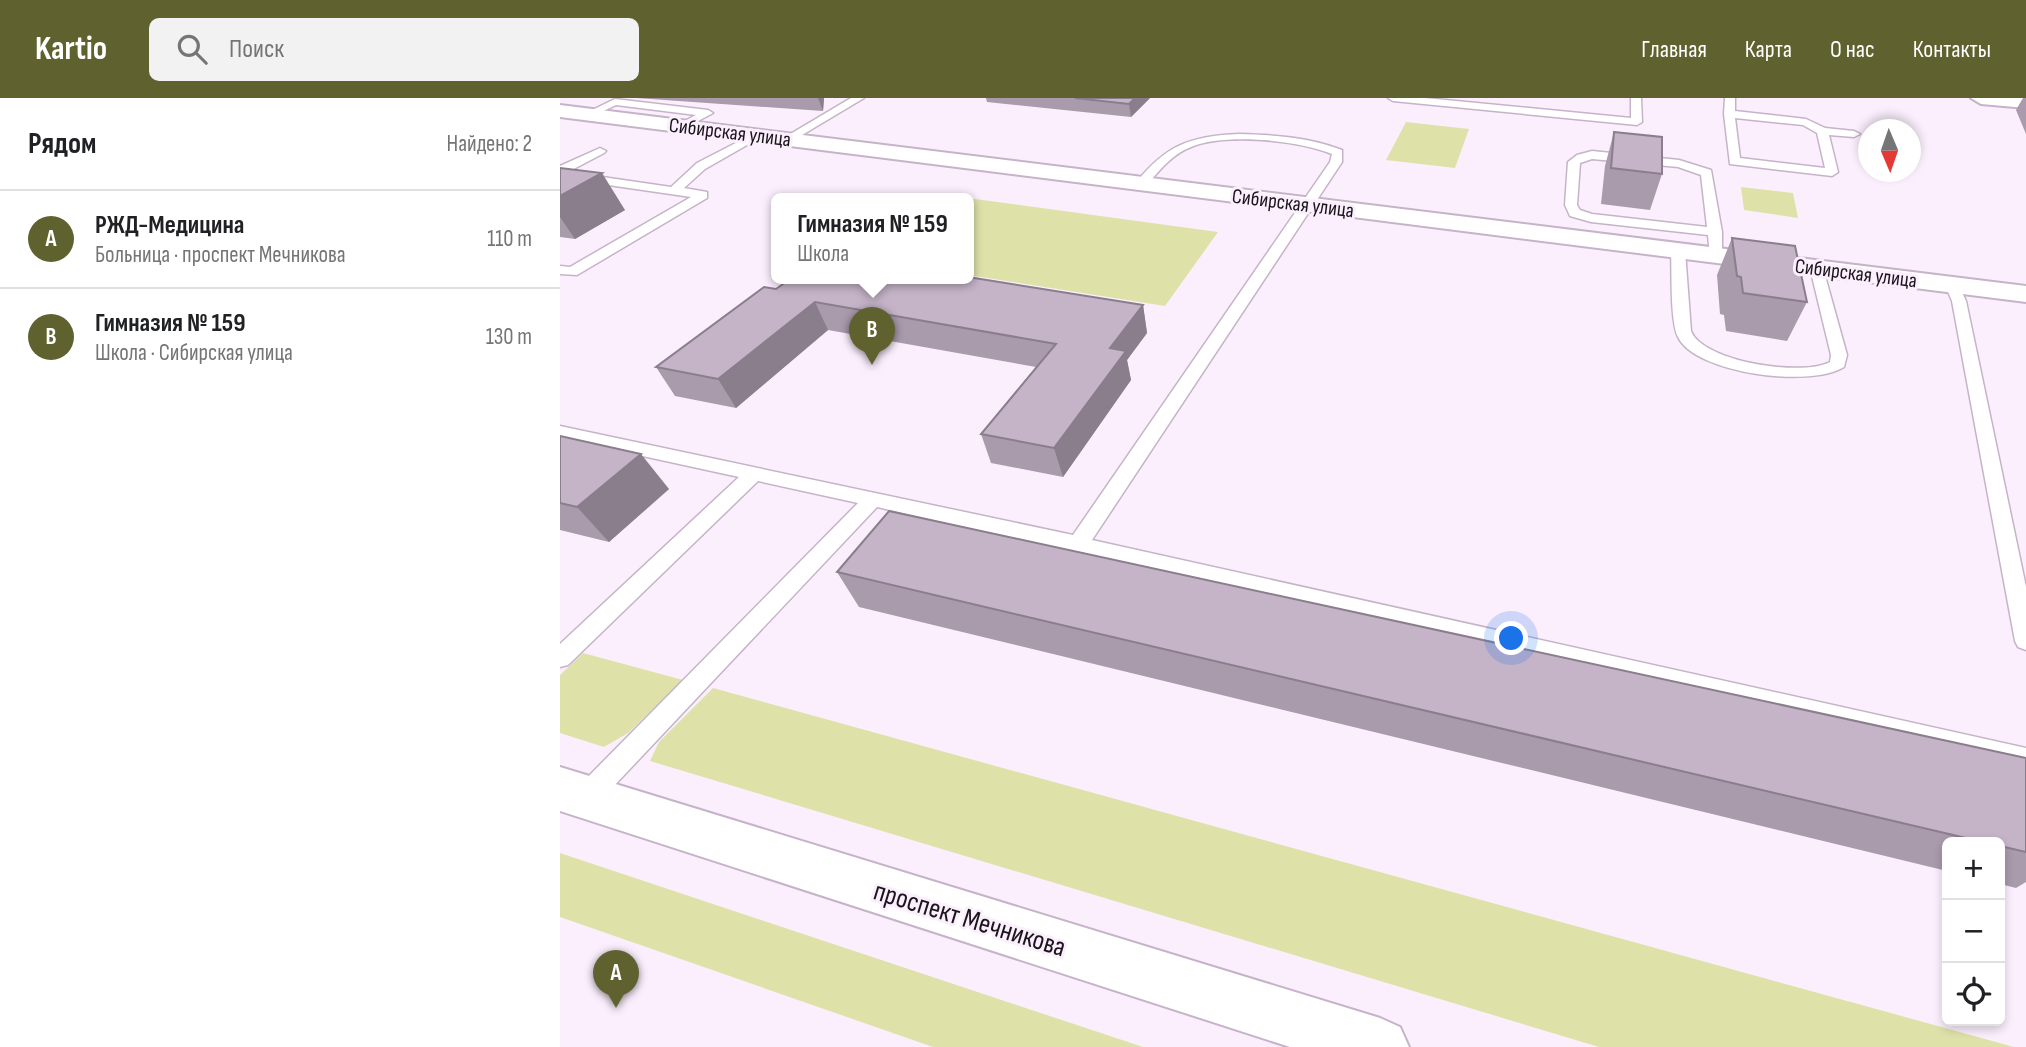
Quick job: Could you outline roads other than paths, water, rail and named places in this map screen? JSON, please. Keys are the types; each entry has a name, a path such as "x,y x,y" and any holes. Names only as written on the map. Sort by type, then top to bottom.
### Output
{"street":[{"path":"1981,98 2026,102"},
{"name":"Сибирская улица","path":"560,111 1678,251 1716,244 1817,268 2026,294"},
{"name":"проспект Мечникова","path":"573,793 1306,1036 1380,1047"}],"lane":[{"path":"789,139 859,98"},
{"path":"1393,98 1637,122 1636,98"},
{"path":"1730,98 1734,161 1832,172 1822,131"},
{"path":"589,114 613,100 708,113 683,126"},
{"path":"1729,114 1806,122 1822,131 1854,134"},
{"path":"674,191 701,166 757,135"},
{"path":"1078,544 1336,162 1338,152 1327,145 1241,138 1202,139 1184,145 1168,156 1141,184"},
{"path":"560,172 600,151"},
{"path":"1592,155 1679,164 1707,173 1716,244 1575,213 1571,205 1574,162 1581,157 1592,155"},
{"path":"560,172 703,195 572,272 560,270"},
{"path":"1678,251 1683,331 1686,341 1701,353 1724,361 1809,373 1827,371 1838,364 1839,355 1817,268"},
{"path":"1952,285 1959,301 2026,641"},
{"path":"560,432 1078,544 2026,759"},
{"path":"560,658 754,474"},
{"path":"573,793 873,500"}],"place":[{"name":"Гимназия № 159","path":"872,365"},
{"name":"РЖД-Медицина","path":"616,1008"}]}
